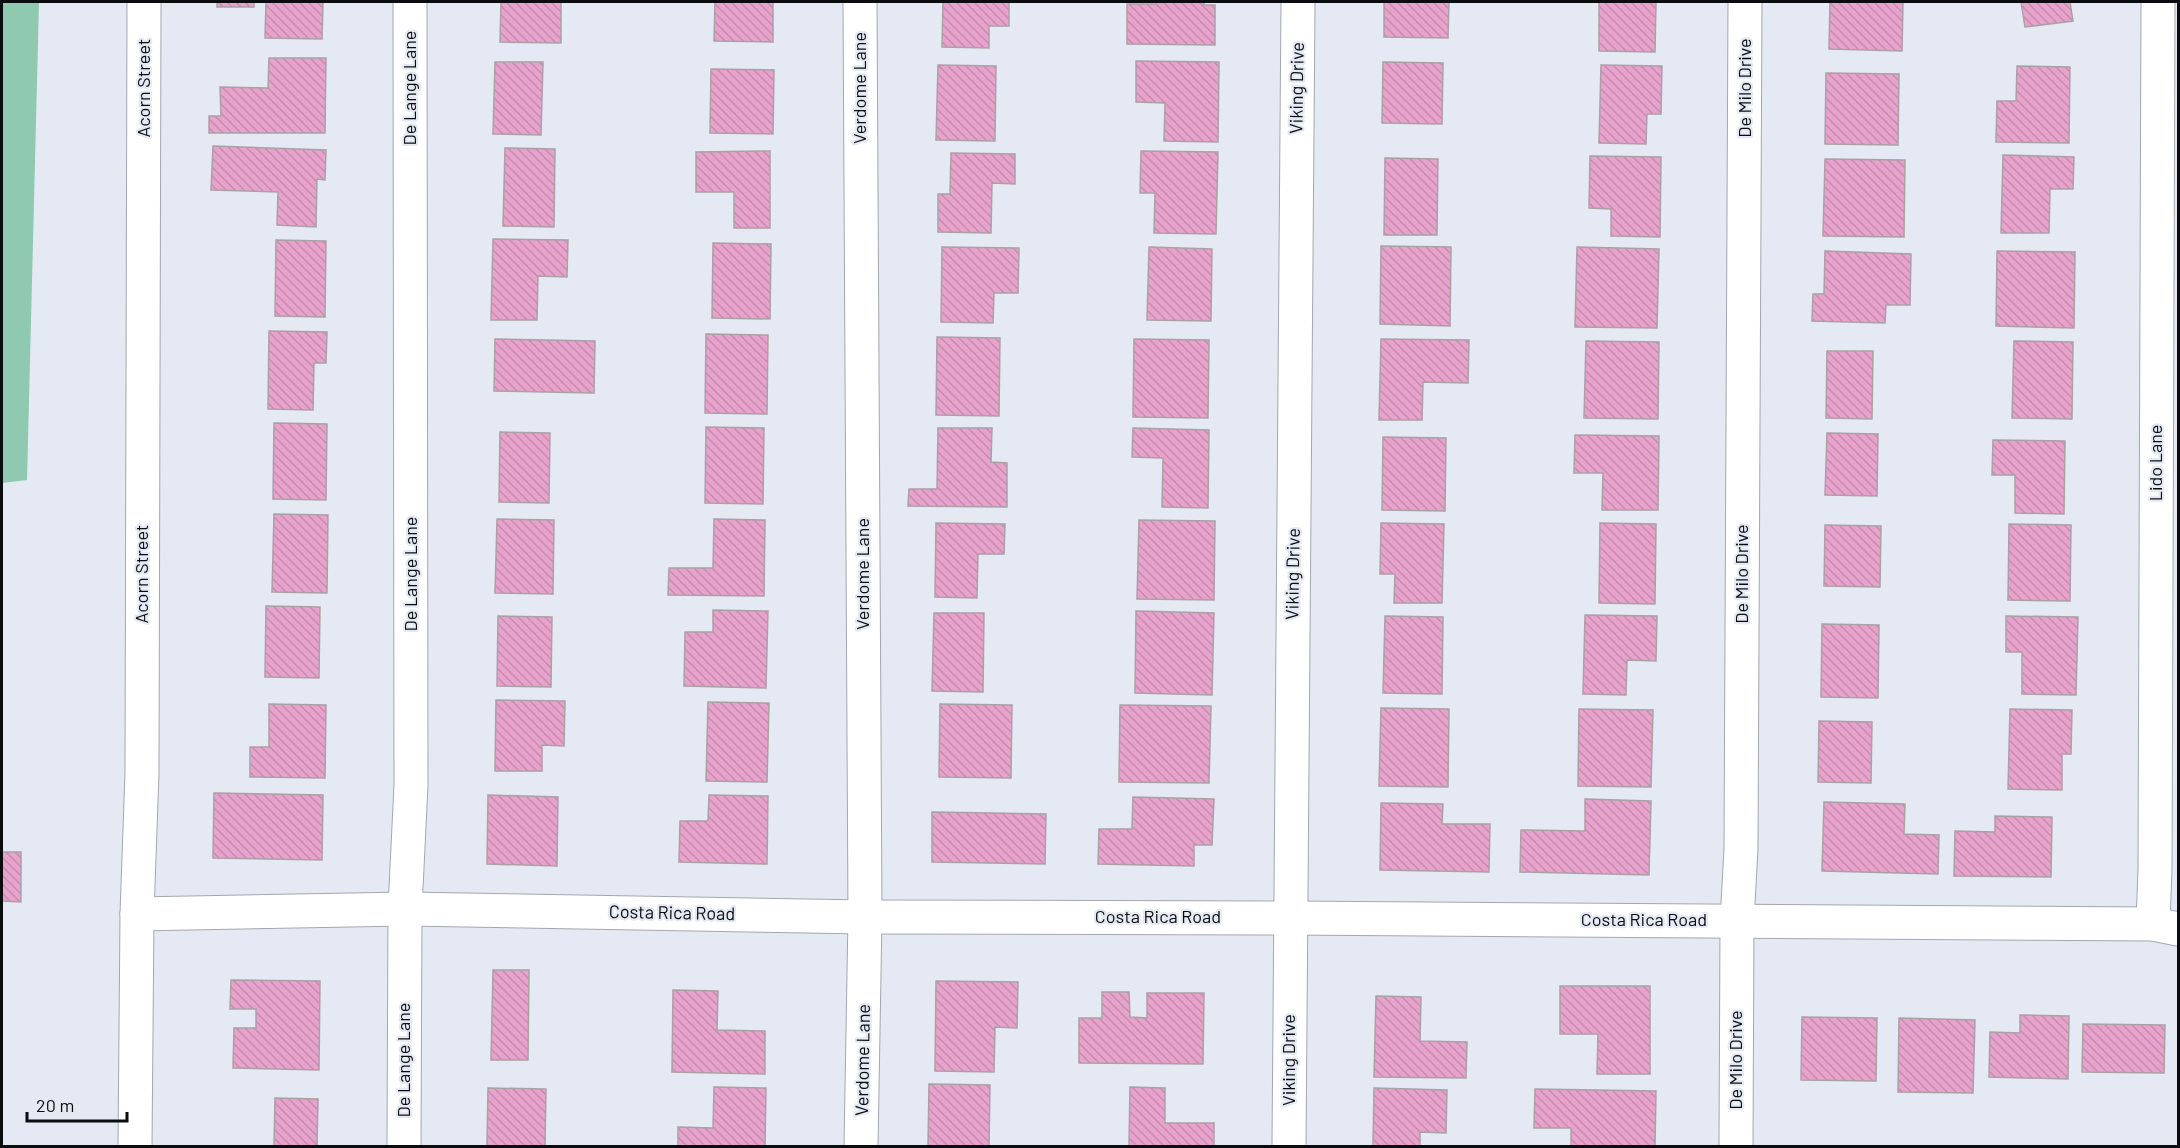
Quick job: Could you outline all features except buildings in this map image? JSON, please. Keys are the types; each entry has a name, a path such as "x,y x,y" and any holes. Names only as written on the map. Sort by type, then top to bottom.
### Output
{"street":[{"name":"Acorn Street","path":"135,1146 137,914 142,773 144,2"},
{"name":"De Lange Lane","path":"404,1146 405,909 411,785 410,2"},
{"name":"Verdome Lane","path":"860,2 865,917 861,1146"},
{"name":"Viking Drive","path":"1289,1146 1298,2"},
{"name":"De Milo Drive","path":"1736,1146 1737,921 1741,849 1745,2"},
{"name":"Lido Lane","path":"2158,2 2155,857 2166,927"},
{"name":"Costa Rica Road","path":"137,914 405,909 865,917 1737,921 2166,927"}],"green space":[{"path":"2,2 39,2 27,480 2,483"}]}
